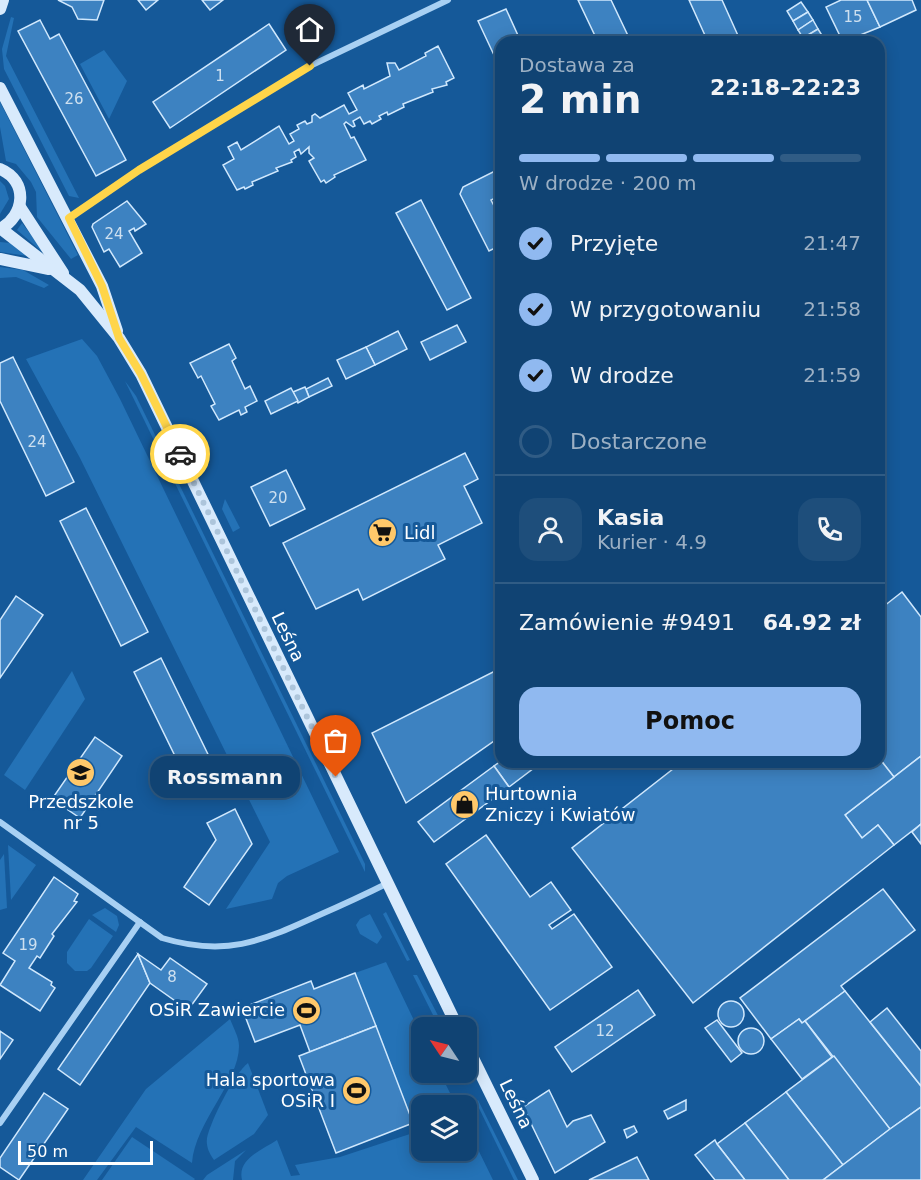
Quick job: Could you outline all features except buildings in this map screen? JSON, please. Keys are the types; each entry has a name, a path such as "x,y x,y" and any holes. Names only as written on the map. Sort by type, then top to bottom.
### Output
{"street":[{"path":"0,9 3,0"},
{"path":"69,218 139,170 310,66 448,0"},
{"path":"0,88 69,218 102,286 119,338"},
{"path":"0,228 16,216 20,207 19,187 14,178 1,168"},
{"name":"Leśna","path":"20,207 60,273"},
{"name":"Leśna","path":"0,228 60,273 94,304 119,338 141,374 454,1017"},
{"path":"0,259 60,273"},
{"path":"0,822 162,938 173,941 219,947 251,944 388,883"},
{"path":"0,1123 140,922"},
{"name":"Leśna","path":"477,1066 533,1180"}],"shaded area":[{"path":"11,17 14,18 6,56 79,198 69,196 4,69 2,49"},
{"path":"104,50 127,81 109,119 80,64"},
{"path":"0,102 78,255 71,259 37,217 36,192 31,182 16,164 6,161 0,127"},
{"path":"0,181 5,186 9,199 0,214"},
{"path":"22,223 47,256 17,230"},
{"path":"0,242 10,243 28,256 0,252"},
{"path":"0,267 23,270 49,285 44,288 16,277 0,278"},
{"path":"82,339 97,356 120,399 339,852 287,876 278,883 272,899 226,909 270,842 80,458 26,359"},
{"path":"125,381 136,396 365,864 365,872"},
{"path":"225,499 240,528 233,532 222,509"},
{"path":"72,671 85,699 25,790 4,775"},
{"path":"8,845 36,865 11,900"},
{"path":"4,854 7,908 0,910 0,860"},
{"path":"105,908 117,916 119,925 116,932 92,915"},
{"path":"386,912 410,960 407,961 383,914"},
{"path":"370,914 382,937 377,944 360,934 356,925 360,919"},
{"path":"89,919 113,936 91,968 87,971 75,971 67,963 67,952"},
{"path":"386,962 412,1017 411,1083 445,1083 451,1095 411,1095 411,1119 355,973"},
{"path":"413,975 417,975 439,1017 434,1017"},
{"path":"230,1019 239,1043 237,1060 201,1132 192,1163 136,1127 97,1180 83,1180 146,1089"},
{"path":"248,1063 268,1115 254,1134 214,1160 207,1144 209,1131 230,1086"},
{"path":"478,1100 518,1180 514,1180"},
{"path":"411,1134 411,1161 477,1161 477,1147 493,1180 242,1180 241,1173 247,1161 277,1140 291,1176 300,1175 295,1165 340,1157"},
{"path":"132,1137 195,1179 102,1180"},
{"path":"246,1150 235,1161 233,1180 203,1180 207,1175"}],"way so far":[{"path":"180,454 336,777"}],"place":[{"name":"Lidl","path":"383,533"},
{"name":"Przedszkole nr 5","path":"81,773"},
{"name":"Rossmann","path":"336,777"},
{"name":"Hurtownia Zniczy i Kwiatów","path":"464,804"},
{"name":"OSiR Zawiercie","path":"306,1010"},
{"name":"Hala sportowa OSiR I","path":"356,1090"}],"route":[{"path":"180,454 141,374 119,338 102,286 69,218 139,170 310,66"}]}
